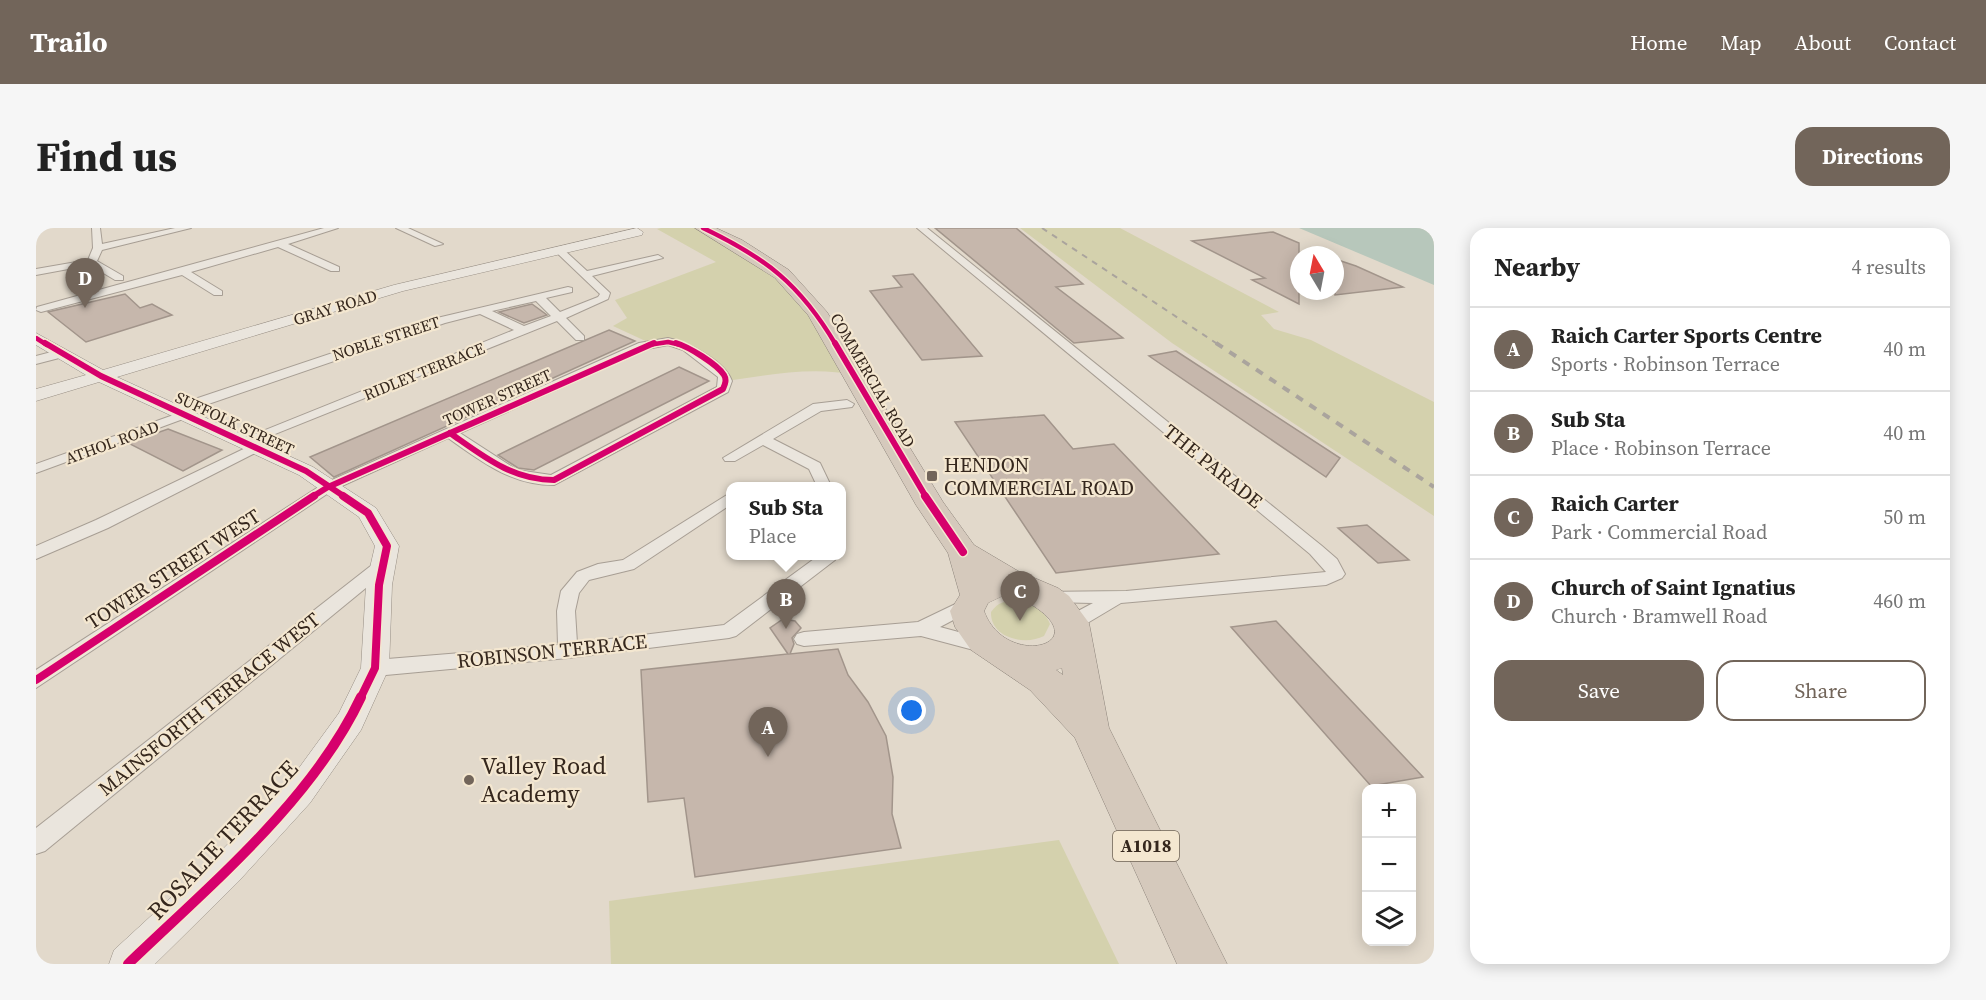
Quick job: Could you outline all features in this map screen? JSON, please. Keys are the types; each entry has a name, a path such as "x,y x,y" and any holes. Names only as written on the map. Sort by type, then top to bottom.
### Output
{"highway":[{"name":"COMMERCIAL ROAD","path":"703,228 736,244 782,274 817,312 930,505 963,552 973,599 967,611 973,630 996,650 1032,669 1056,688 1090,728 1202,964"},
{"name":"COMMERCIAL ROAD","path":"963,552 1007,579 1057,604 1073,628 1090,728"},
{"path":"973,599 1001,586 1039,593"},
{"path":"996,650 1026,659 1051,658 1063,652 1071,643 1073,628"}],"street":[{"path":"92,262 98,248 96,228"},
{"path":"98,248 187,228"},
{"path":"41,309 332,228"},
{"path":"400,228 438,244"},
{"name":"THE PARADE","path":"921,228 1316,550 1330,563 1336,574 1326,579 1126,597 1039,593"},
{"name":"GRAY ROAD","path":"36,395 399,288 560,251 638,230"},
{"path":"280,244 335,269"},
{"path":"560,251 586,274 658,258"},
{"path":"36,272 92,262 119,278"},
{"path":"183,271 218,293"},
{"name":"RIDLEY TERRACE","path":"36,553 102,524 250,444 603,299 605,293 586,274"},
{"name":"NOBLE STREET","path":"182,412 208,399 441,320 479,309 568,290"},
{"path":"538,297 580,338"},
{"path":"479,309 524,331"},
{"name":"SUFFOLK STREET","path":"36,338 101,376 306,471 368,513 387,546 383,565"},
{"name":"TOWER STREET","path":"328,487 643,346 664,340 679,342 724,375 726,381 723,389 554,480 537,481 518,478 450,433"},
{"path":"36,360 60,354"},
{"path":"730,458 765,440 829,400 847,404"},
{"name":"ATHOL ROAD","path":"36,469 182,412"},
{"path":"765,440 815,466 822,482"},
{"name":"TOWER STREET WEST","path":"36,680 328,487"},
{"path":"568,651 566,611 570,591 583,576 598,570 628,565 726,501"},
{"name":"ROBINSON TERRACE","path":"375,668 568,651 729,631 822,560"},
{"name":"ROSALIE TERRACE","path":"128,964 226,870 299,793 350,721 375,668 383,565"},
{"name":"MAINSFORTH TERRACE WEST","path":"37,840 383,565"},
{"name":"THE PARADE","path":"1073,628 1090,611 1126,597"},
{"path":"921,629 973,599"},
{"path":"804,639 921,629 996,650"}],"shaded area":[{"path":"703,228 782,274 855,375 807,371 726,381 679,342 652,344 613,326 627,318 615,300 716,262 657,229"},
{"path":"1020,228 1120,228 1279,312 1261,315 1274,329 1311,340 1434,402 1434,516 1172,343"},
{"path":"1299,228 1434,228 1434,285 1344,246"},
{"path":"1016,600 1032,605 1044,614 1050,624 1044,636 1019,640 1002,634 996,628 991,612 1002,603"},
{"path":"1059,840 1119,964 611,964 609,901"}],"building":[{"path":"935,228 1016,228 1083,284 1056,287 1123,338 1074,343"},
{"path":"1273,232 1299,243 1299,246 1290,246 1290,299 1252,280 1265,278 1192,241"},
{"path":"1344,262 1356,266 1403,287 1344,294"},
{"path":"913,274 982,356 922,360 870,291 902,287 893,276"},
{"path":"125,294 140,308 152,304 172,315 86,342 48,312"},
{"path":"532,304 547,315 524,323 499,312"},
{"path":"609,330 635,341 334,477 310,457"},
{"path":"1176,351 1340,458 1326,477 1149,356"},
{"path":"679,367 709,381 534,470 518,468 498,455"},
{"path":"1044,415 1073,449 1114,444 1219,554 1056,573 955,422"},
{"path":"168,429 222,450 183,471 128,443"},
{"path":"1367,525 1409,560 1378,563 1338,528"},
{"path":"783,619 795,621 801,628 792,638 794,644 790,654 838,649 848,675 868,702 886,736 893,777 892,814 901,848 695,877 684,798 648,802 641,670 788,654 770,628"},
{"path":"1276,621 1423,777 1369,784 1231,627"}],"railway":[{"path":"1042,228 1219,345"},
{"path":"1216,343 1434,487"}],"cycle path":[{"path":"703,228 736,244 782,274 817,312 930,505 963,552"},
{"path":"36,338 101,376 306,471 368,513 387,546 379,585 375,668 350,721 299,793 226,870 128,964"},
{"path":"36,680 328,487 643,346 668,342 678,343 695,352 724,375 726,381 723,389 554,480 525,478 512,473 499,467 450,433"}],"place":[{"name":"Church of Saint Ignatius","path":"85,308"},
{"name":"HENDON COMMERCIAL ROAD","path":"932,476"},
{"name":"Raich Carter","path":"1020,621"},
{"name":"Sub Sta","path":"786,629"},
{"name":"Raich Carter Sports Centre","path":"768,757"},
{"name":"Valley Road Academy","path":"469,780"}]}
